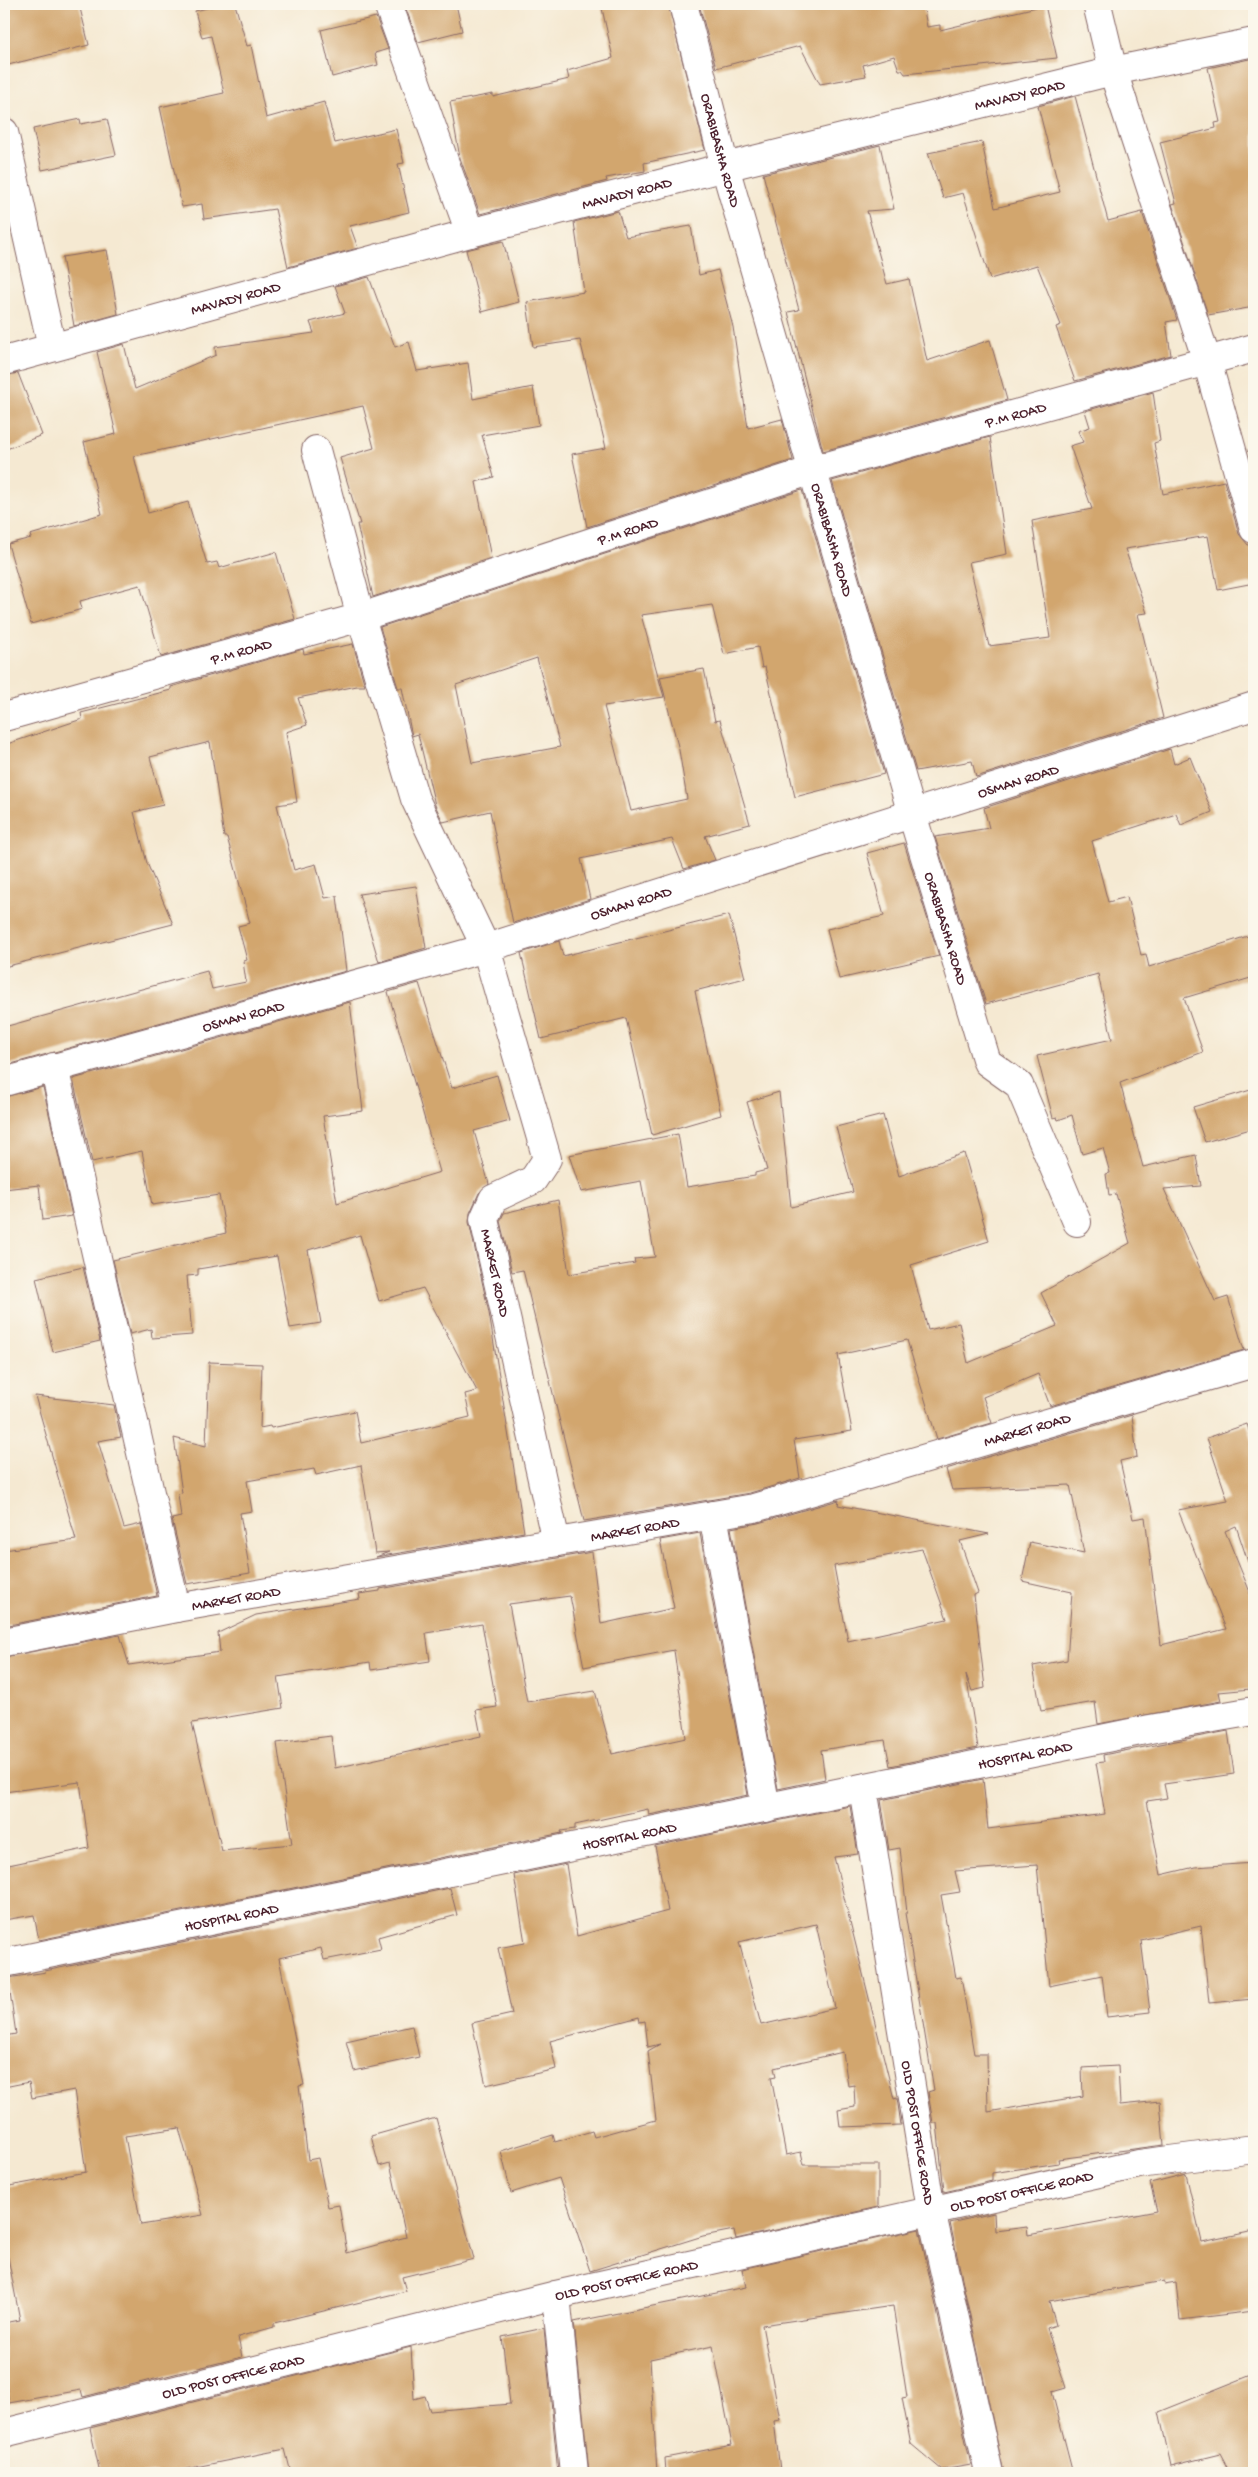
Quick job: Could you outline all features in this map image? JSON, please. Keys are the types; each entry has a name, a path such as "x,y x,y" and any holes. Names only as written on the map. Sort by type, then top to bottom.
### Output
{"street":[{"path":"388,4 470,233"},
{"name":"ORABIBASHA ROAD","path":"683,4 725,167 912,814 987,1062 1019,1085 1077,1222"},
{"path":"1097,4 1112,70 1206,361 1254,529"},
{"name":"MAVADY ROAD","path":"4,361 470,233 725,167 1112,70 1254,42"},
{"path":"4,132 52,348"},
{"name":"P.M ROAD","path":"4,717 361,617 813,470 1254,348"},
{"name":"MARKET ROAD","path":"316,450 361,617 415,798 486,948 547,1159 533,1180 493,1199 484,1219 556,1542"},
{"name":"OSMAN ROAD","path":"4,1082 486,948 1254,706"},
{"path":"54,1067 176,1608"},
{"name":"MARKET ROAD","path":"4,1642 176,1608 754,1508 1254,1363"},
{"path":"713,1515 766,1808"},
{"name":"HOSPITAL ROAD","path":"4,1963 1150,1729 1254,1712"},
{"name":"OLD POST OFFICE ROAD","path":"863,1788 931,2210 989,2473"},
{"name":"OLD POST OFFICE ROAD","path":"4,2433 556,2295 1139,2164 1254,2149"},
{"path":"556,2295 574,2473"}],"building":[{"path":"4,4 79,4 89,45 4,66"},
{"path":"223,4 235,4 247,46 251,45 266,118 324,102 335,143 396,129 404,163 398,164 409,212 350,226 358,248 288,267 275,209 204,219 202,204 182,207 160,107 224,93 211,36 202,38 195,11"},
{"path":"426,4 456,4 462,31 418,42 406,9"},
{"path":"601,4 668,4 705,150 644,163 645,171 606,178 607,181 480,214 460,158 450,102 493,94 493,97 569,79 567,71 613,58"},
{"path":"699,4 923,4 927,27 940,25 940,30 1045,5 1057,58 905,74 902,70 899,70 894,56 863,65 866,76 820,84 800,46 716,68"},
{"path":"376,17 388,49 375,53 378,65 332,77 321,30"},
{"path":"1254,58 1254,307 1208,315 1172,204 1176,203 1160,142 1216,128 1215,123 1220,122 1208,68"},
{"path":"1075,96 1108,221 1142,212 1177,320 1166,322 1171,355 1075,381 1056,327 1061,325 1037,265 990,279 963,193 943,198 928,153 982,142 995,208 1060,192 1038,106"},
{"path":"80,119 81,124 107,119 116,155 42,170 33,129"},
{"path":"880,145 894,209 867,211 887,284 909,279 927,361 990,340 1007,400 823,451 788,312 799,310 763,174"},
{"path":"618,211 626,237 691,226 699,275 718,270 733,327 748,428 782,419 793,460 587,527 572,454 606,448 580,340 533,347 527,302 584,292 574,222"},
{"path":"503,241 519,302 482,312 466,250"},
{"path":"107,250 118,314 74,326 62,257"},
{"path":"369,277 395,347 409,342 417,371 468,363 473,399 533,387 539,425 482,435 494,477 476,482 491,558 373,597 357,524 360,524 340,458 374,448 363,406 134,456 148,513 188,502 207,564 217,562 219,568 276,552 295,619 161,657 140,585 80,601 82,609 31,624 8,544 31,538 30,535 102,514 84,442 116,434 97,352 124,344 135,389 216,355 215,347 314,333 310,322 345,313 335,286"},
{"path":"18,373 42,435 4,450 4,376"},
{"path":"1153,392 1160,441 1154,443 1163,494 1224,481 1239,534 1248,545 1254,544 1254,583 1218,590 1208,536 1125,549 1147,613 1138,614 1163,718 976,777 972,761 916,771 832,481 990,437 1007,554 969,562 989,646 1050,638 1032,521 1092,509 1070,446 1083,442 1078,431 1090,427 1085,411"},
{"path":"802,490 884,774 795,797 765,667 762,668 758,647 724,654 712,605 641,615 664,697 604,706 631,811 687,799 679,750 660,677 704,669 715,721 720,720 750,824 705,836 715,860 684,869 672,839 581,859 590,899 513,923 490,811 443,822 435,805 418,734 412,736 402,688 398,688 380,627","holes":["537,658 560,747 472,763 456,685"]},
{"path":"353,644 365,686 298,698 307,725 286,732 297,802 277,805 294,870 316,864 325,898 337,896 346,971 4,1066 4,1027 207,971 212,989 246,982 243,961 247,960 238,926 250,923 227,837 224,837 210,742 150,757 163,805 134,812 147,863 173,924 4,967 4,745 82,719 81,713 171,690 171,687 303,649 304,654"},
{"path":"1170,749 1174,764 1190,757 1212,812 1181,825 1176,814 1092,841 1108,902 1127,897 1141,955 1146,954 1149,967 1254,934 1254,977 1184,998 1203,1052 1120,1083 1143,1167 1196,1155 1201,1186 1164,1189 1215,1301 1228,1297 1244,1350 1050,1406 1038,1374 983,1397 992,1423 937,1439 907,1340 838,1355 852,1431 794,1440 800,1478 750,1493 584,1521 523,1270 512,1272 500,1221 504,1213 558,1200 569,1274 635,1263 634,1259 655,1257 641,1181 581,1192 569,1155 678,1134 687,1187 755,1176 755,1173 767,1170 747,1102 779,1092 791,1207 853,1192 836,1127 883,1115 899,1176 964,1153 989,1241 911,1265 928,1330 959,1323 968,1363 1057,1326 1041,1293 1130,1243 1116,1194 1109,1195 1106,1174 1110,1173 1103,1148 1082,1154 1072,1115 1058,1120 1057,1117 1053,1118 1037,1056 1112,1039 1098,974 986,1004 935,837 989,828 984,808"},
{"path":"904,843 939,956 839,979 827,929 884,916 867,853"},
{"path":"416,886 426,948 379,962 359,894"},
{"path":"729,915 745,978 695,991 721,1115 652,1135 626,1018 541,1039 521,953 559,941 563,956"},
{"path":"419,983 452,1088 497,1075 510,1121 474,1131 489,1184 479,1193 470,1213 469,1222 489,1313 524,1532 376,1557 389,1552 375,1553 361,1465 316,1475 314,1469 247,1481 252,1511 240,1513 250,1573 187,1584 172,1519 181,1517 178,1494 182,1493 174,1438 206,1446 209,1362 262,1364 260,1428 270,1426 271,1428 355,1411 361,1443 470,1417 465,1394 477,1391 423,1288 379,1301 360,1235 308,1250 321,1323 290,1328 277,1256 198,1269 198,1275 187,1276 192,1335 152,1338 151,1329 130,1334 113,1260 226,1233 219,1195 152,1205 142,1151 92,1162 73,1079 350,1002 363,1111 323,1116 337,1203 440,1172 388,992"},
{"path":"43,1087 72,1216 43,1220 39,1185 4,1189 4,1097"},
{"path":"1254,1089 1254,1128 1205,1142 1193,1107"},
{"path":"83,1267 100,1341 53,1352 36,1278"},
{"path":"35,1396 114,1405 121,1437 98,1441 124,1528 141,1524 157,1596 4,1626 4,1550 76,1540"},
{"path":"1132,1415 1137,1457 1120,1461 1133,1519 1145,1517 1161,1645 1226,1629 1178,1510 1228,1501 1207,1438 1247,1424 1254,1446 1254,1561 1248,1562 1236,1526 1225,1531 1254,1602 1254,1695 1251,1689 1219,1692 1221,1701 1098,1724 1095,1702 1041,1711 1033,1666 1067,1660 1072,1592 1022,1581 1030,1542 1084,1553 1070,1485 952,1490 946,1469"},
{"path":"839,1500 838,1505 989,1534 960,1541 978,1593 974,1595 985,1688 972,1691 966,1674 978,1748 890,1766 885,1740 821,1750 825,1779 778,1789 731,1528 758,1523","holes":["922,1549 947,1619 848,1641 834,1566"]},
{"path":"700,1533 748,1795 649,1815 648,1809 575,1825 575,1829 561,1831 562,1833 39,1940 34,1915 4,1920 4,1866 89,1848 80,1782 4,1792 4,1657 120,1635 129,1665 220,1652 218,1633 256,1615 360,1599 359,1594 380,1591 380,1589 592,1552 601,1624 674,1608 660,1540","holes":["570,1596 584,1667 674,1650 686,1738 612,1754 595,1691 527,1702 509,1604","482,1624 497,1707 476,1710 481,1736 335,1768 331,1736 277,1743 292,1844 222,1851 192,1723 283,1708 278,1677 370,1662 371,1670 430,1661 426,1633"]},
{"path":"1228,1731 1234,1774 1164,1784 1167,1798 1147,1801 1161,1875 1195,1867 1254,1863 1254,1999 1209,2003 1201,1926 1141,1940 1150,2012 1107,2017 1102,1975 1049,1986 1037,1865 955,1871 960,1892 941,1895 956,1978 961,1977 974,2054 987,2054 988,2112 1083,2096 1082,2068 1118,2066 1120,2105 1160,2101 1164,2145 1058,2159 1059,2163 992,2173 992,2181 944,2192 937,2123 933,2123 928,2092 934,2090 905,1913 907,1913 900,1848 889,1850 881,1800 983,1779 988,1829 1105,1814 1096,1763 1104,1762 1103,1755"},
{"path":"850,1806 858,1854 834,1857 894,2099 897,2098 901,2125 840,2127 838,2110 855,2107 854,2085 848,2086 843,2052 774,2068 776,2076 771,2077 786,2155 801,2152 804,2165 878,2165 878,2207 736,2239 734,2230 703,2236 590,2271 559,2178 511,2193 501,2151 553,2135 555,2142 592,2131 594,2137 656,2120 648,2051 660,2044 648,2047 645,2021 640,2022 639,2017 550,2041 556,2069 486,2085 472,2023 512,2014 498,1948 525,1943 514,1875 566,1864 577,1936 668,1911 655,1846","holes":["816,1924 835,2008 761,2025 739,1942"]},
{"path":"450,1888 457,1915 378,1937 381,1949 324,1960 321,1948 279,1958 304,2085 299,2086 308,2160 318,2158 328,2207 339,2205 347,2253 406,2237 390,2163 379,2166 371,2136 436,2118 474,2259 402,2277 406,2291 274,2323 274,2327 238,2337 242,2357 83,2397 81,2390 9,2403 4,2372 4,2323 20,2320 8,2257 4,2258 4,2187 86,2172 74,2090 32,2098 29,2082 4,2087 4,2036 16,2034 8,1978","holes":["179,2128 203,2215 141,2225 125,2136"]},
{"path":"412,2026 419,2057 354,2071 346,2041"},
{"path":"1186,2174 1202,2242 1254,2231 1254,2311 1180,2320 1176,2282 1164,2284 1164,2281 1049,2301 1056,2325 1047,2328 1066,2388 1052,2392 1073,2473 1004,2473 950,2223 994,2213 995,2231 1027,2227 1028,2235 1157,2211 1150,2183"},
{"path":"919,2229 971,2465 942,2470 911,2444 902,2398 907,2397 893,2306 762,2325 780,2420 774,2421 780,2470 747,2473 666,2473 665,2458 732,2445 713,2346 650,2359 657,2473 589,2473 574,2322 746,2287 742,2269"},
{"path":"544,2328 558,2473 291,2473 285,2449 166,2473 100,2473 90,2428 411,2347 414,2399 425,2396 430,2411 510,2404 502,2337"},
{"path":"1254,2374 1254,2473 1230,2473 1220,2454 1171,2466 1159,2412"}]}
